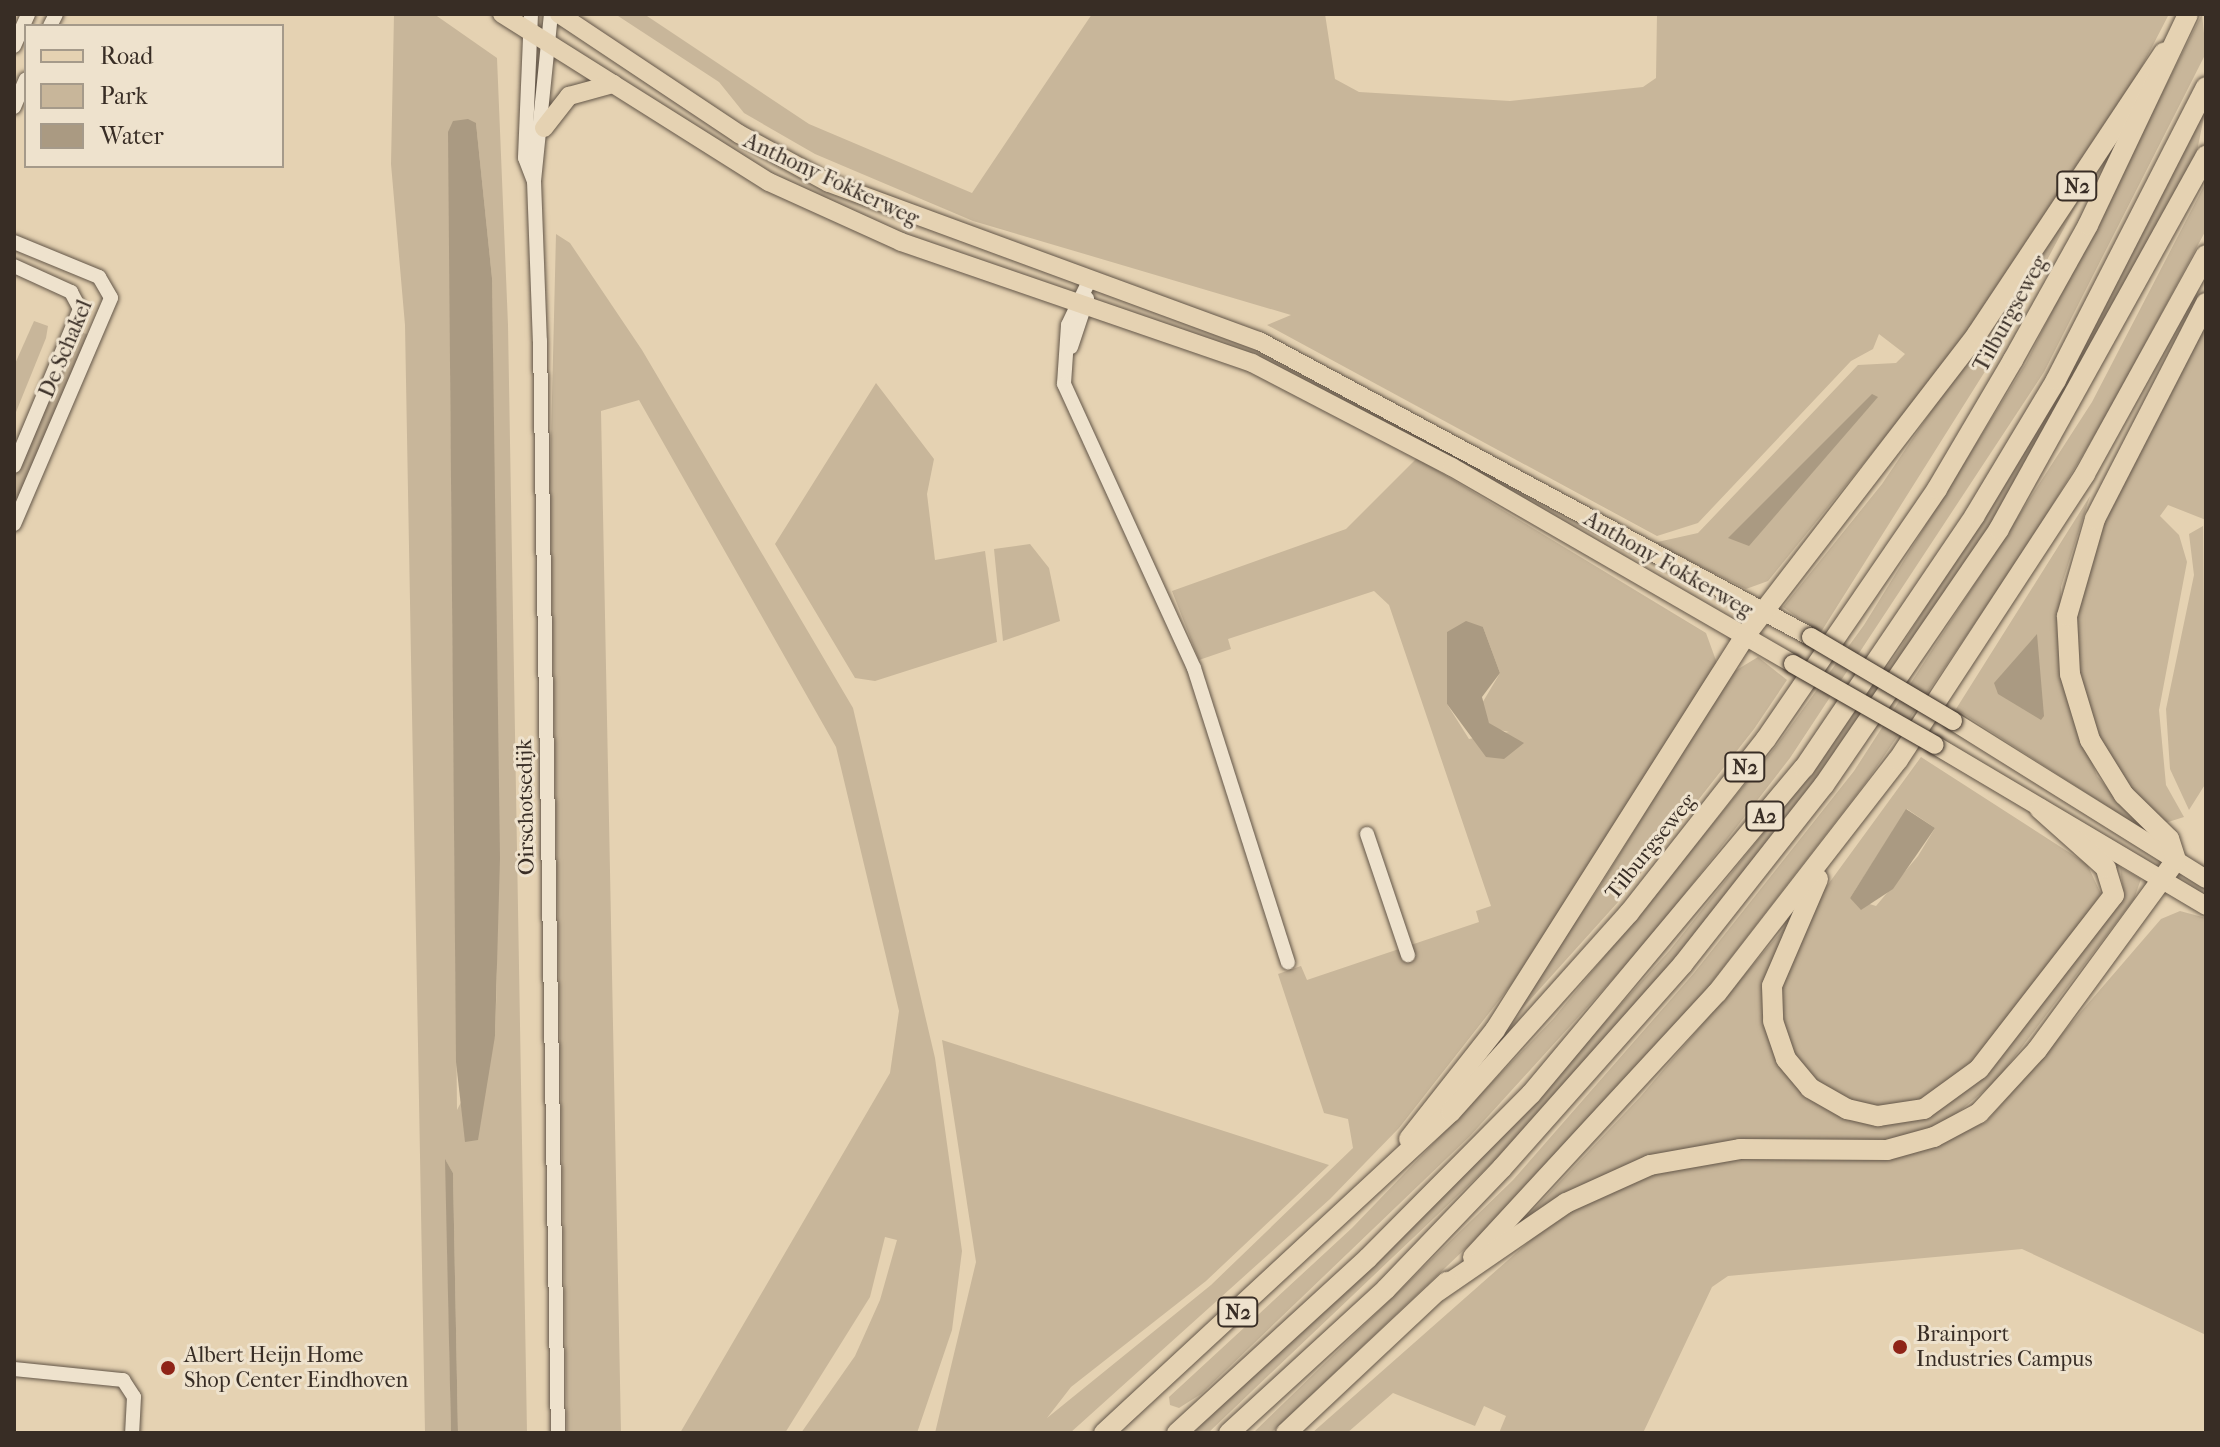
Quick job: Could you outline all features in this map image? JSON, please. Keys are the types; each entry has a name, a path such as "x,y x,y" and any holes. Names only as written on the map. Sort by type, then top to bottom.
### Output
{"highway":[{"name":"Tilburgseweg","path":"1104,1433 1371,1190 1545,1011 1766,739 1937,489 2051,292 2188,14"},
{"name":"N2","path":"1766,611 1977,334 2145,74 2177,39"},
{"name":"A2","path":"1177,1433 1368,1258 1531,1094 1804,768 1975,515 2056,380 2206,87"},
{"name":"A2","path":"1229,1433 1386,1289 1502,1168 1683,964 1824,785 1999,529 2206,155"},
{"path":"1286,1433 1438,1291 1634,1089 1834,847 2029,563 2206,255"},
{"path":"1438,1291 1566,1203 1638,1169 1721,1150 1887,1150 1954,1128 2006,1087 2164,882 2176,860 2169,839 2124,795 2090,740 2070,674 2067,616 2095,519 2206,303"},
{"path":"1744,637 1766,611"},
{"name":"N2","path":"1371,1190 1495,1030 1744,637"},
{"path":"1834,847 1779,958 1771,996 1776,1035 1795,1072 1826,1100 1867,1115 1905,1114 1967,1082 2114,895 2106,868 2040,809"}],"main road":[{"name":"Anthony Fokkerweg","path":"502,14 531,23 549,44 721,155 818,206 1252,363 1333,402 1935,745 2206,906"},
{"name":"Anthony Fokkerweg","path":"559,14 739,134 829,183 1298,359 1643,553 1766,611 1953,721 2206,879"},
{"path":"544,128 569,96 613,84"}],"street":[{"path":"14,46 28,14"},
{"name":"Oirschotsedijk","path":"551,14 544,128 534,181 558,1433"},
{"name":"Oirschotsedijk","path":"531,23 525,158 534,181"},
{"path":"14,107 24,84"},
{"name":"De Schakel","path":"14,242 99,277 111,298 14,524"},
{"name":"De Schakel","path":"14,266 71,292 80,304 14,466"},
{"path":"1090,279 1066,354 1070,401 1194,668 1288,962"},
{"path":"1367,834 1408,955"},
{"path":"14,1369 123,1380 134,1397 132,1433"}],"green space":[{"path":"394,14 434,14 497,58 508,325 527,1433 458,1433 453,1173 446,1161 451,1433 425,1433 405,325 391,164","holes":["476,123 492,278 495,1036 457,1110 450,338"]},
{"path":"615,14 644,14 809,124 972,193 1092,14 1325,14 1335,79 1359,92 1510,101 1643,87 1656,78 1657,14 2169,14 2119,111 1955,351 1768,581 1746,589 1653,543 1698,533 1858,365 1896,363 1905,354 1879,334 1873,349 1851,361 1698,523 1657,536 1267,325 1291,315 973,221 815,154 744,113 719,82"},
{"path":"2202,14 2206,53 2044,372 1790,758 1652,936 1470,1136 1201,1394 1179,1408 1170,1405 1169,1397 1352,1228 1554,1018 1777,745 1864,625 2026,363"},
{"path":"2206,107 2197,151 1991,525 1817,777 1677,957 1495,1160 1208,1433 1193,1433 1487,1152 1670,950 1811,773 1899,650 2063,384"},
{"path":"2101,159 2001,346 1821,632 1798,618 1783,607 1882,484"},
{"path":"2206,182 2206,230 2108,413 2027,547 1867,781 1708,987 1523,1194 1271,1433 1253,1433 1513,1180 1694,973 1854,771 2092,402"},
{"path":"556,234 570,243 642,350 853,708 935,1058 962,1251 952,1330 917,1433 801,1433 855,1356 880,1300 897,1240 885,1237 870,1297 785,1433 680,1433 890,1073 899,1011 836,747 639,400 601,411 621,1433 567,1433 550,481"},
{"path":"34,321 48,326 46,338 14,417 14,366"},
{"path":"2206,323 2206,520 2168,505 2160,516 2179,535 2187,562 2159,710 2166,785 2184,817 2165,823 2131,789 2099,737 2078,668 2076,616 2105,518"},
{"path":"78,331 89,335 14,507 14,478"},
{"path":"876,383 934,459 927,494 935,560 985,551 997,642 875,681 855,678 775,544"},
{"path":"1417,458 1706,633 1718,666 1511,985 1399,1128 1330,1199 1070,1433 935,1433 976,1262 942,1040 1329,1165 1206,1281 1071,1387 1047,1418 1211,1285 1353,1148 1348,1119 1324,1113 1278,974 1301,966 1307,980 1479,922 1476,911 1491,906 1389,605 1374,591 1228,639 1231,649 1199,660 1172,591 1346,529","holes":["1483,627 1500,673 1481,705 1491,728 1509,732 1469,739 1447,704 1447,632"]},
{"path":"2090,496 2061,587 2060,675 2097,776 2144,830 1956,709"},
{"path":"2203,526 2206,783 2189,810 2170,769 2166,709 2194,575 2189,534"},
{"path":"1030,544 1049,568 1060,621 1003,641 994,549"},
{"path":"1758,657 1787,680 1754,729 1618,902 1483,1052 1597,891 1730,674"},
{"path":"1921,757 2087,864 2101,894 1987,1053 1946,1091 1890,1110 1825,1093 1789,1053 1777,986 1824,890","holes":["1907,809 1935,828 1918,856 1876,906 1850,898"]},
{"path":"2120,867 2141,879 2134,899 1997,1080 1949,1120 1911,1139 1694,1148 1500,1245 1641,1096 1792,919 1769,986 1807,1091 1916,1117 1944,1107 1990,1072 2124,897"},
{"path":"2180,911 2206,918 2206,1335 2022,1249 1728,1276 1712,1287 1643,1433 1499,1433 1506,1416 1484,1406 1475,1426 1393,1393 1347,1433 1312,1433 1567,1208 1695,1158 1912,1152 1986,1122 2161,919"}],"water":[{"path":"468,119 476,123 492,278 500,858 495,1036 478,1140 465,1142 456,1062 448,132 453,121"},
{"path":"1872,394 1878,397 1749,546 1728,538"},
{"path":"1466,621 1483,627 1500,673 1482,697 1489,723 1524,743 1504,759 1486,757 1447,704 1447,632"},
{"path":"2037,634 2044,716 2041,720 1998,694 1994,683"},
{"path":"1906,809 1935,828 1893,889 1861,910 1850,898"},
{"path":"445,1159 453,1173 458,1433 451,1433"}],"place":[{"name":"Brainport Industries Campus","path":"1900,1347"},
{"name":"Albert Heijn Home Shop Center Eindhoven","path":"168,1368"}]}
